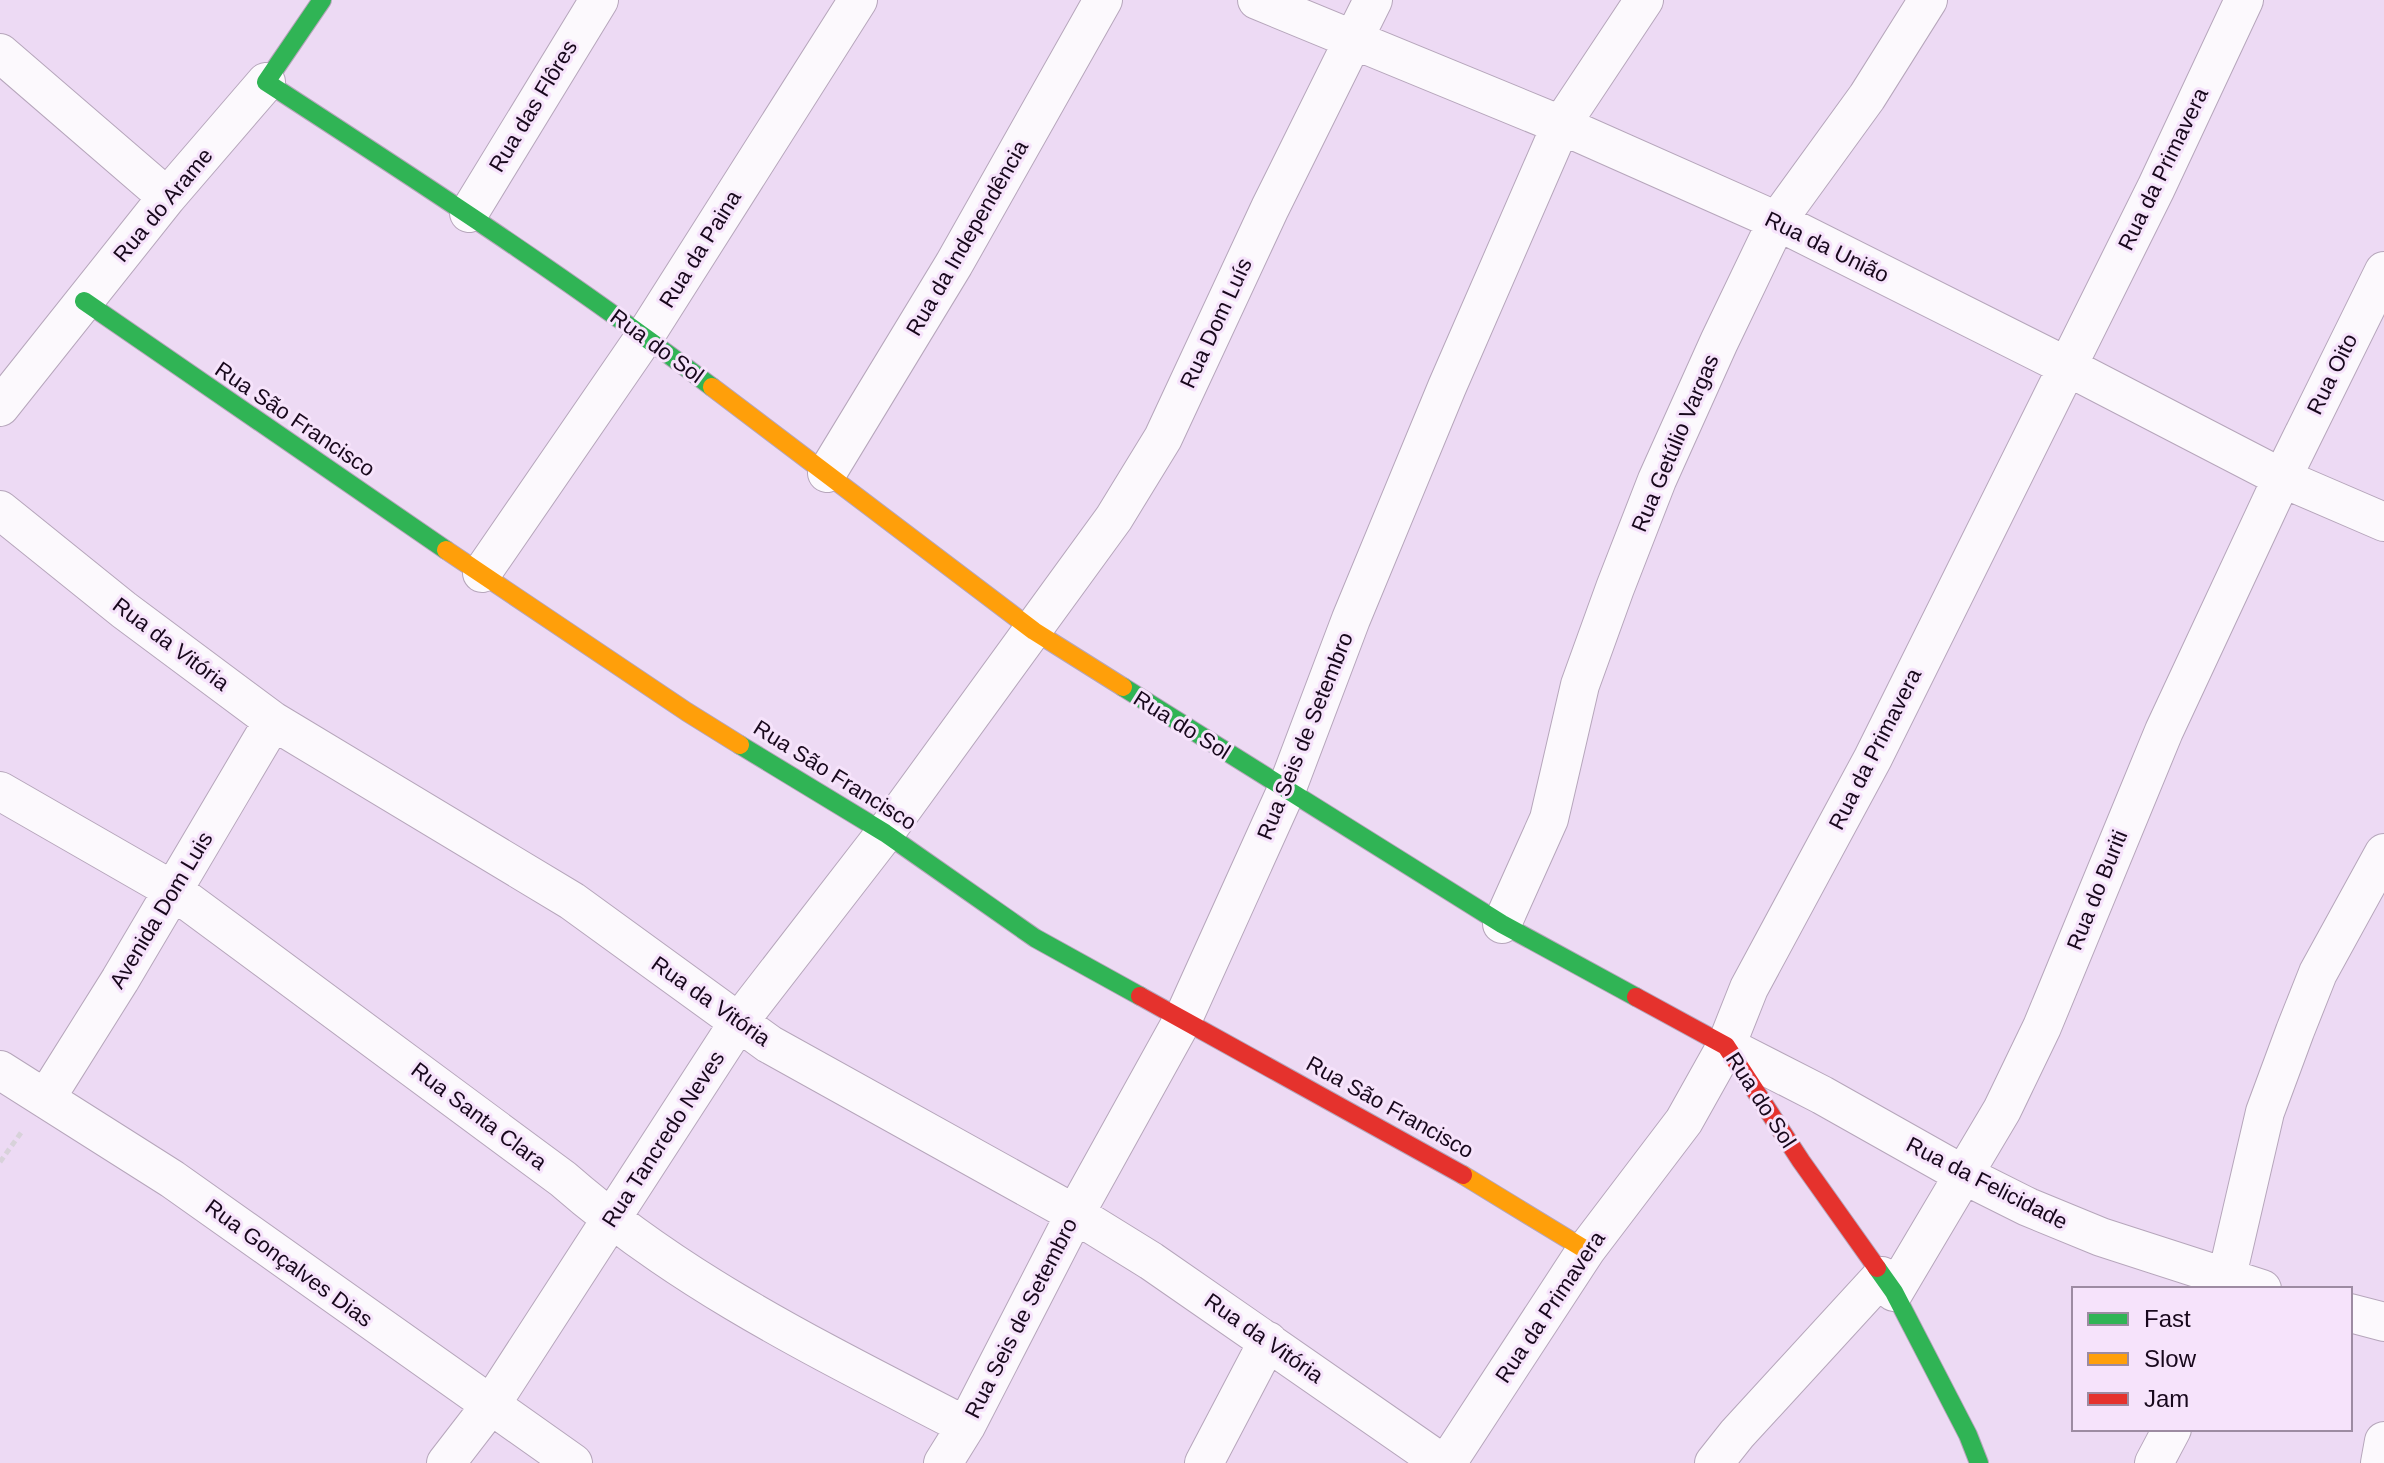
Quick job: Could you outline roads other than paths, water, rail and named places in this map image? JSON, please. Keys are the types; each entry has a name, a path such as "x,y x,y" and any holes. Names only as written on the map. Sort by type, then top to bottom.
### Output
{"street":[{"name":"Rua do Arame","path":"0,407 167,197 266,82 322,0"},
{"name":"Rua das Flôres","path":"469,213 599,0"},
{"name":"Rua da Independência","path":"827,473 954,264 1103,0"},
{"name":"Rua da União","path":"1257,0 1561,125 1777,221 2282,478 2384,522"},
{"name":"Rua Dom Luís","path":"1034,631 1114,518 1163,438 1373,0"},
{"name":"Rua Seis de Setembro","path":"943,1463 966,1426 1075,1214 1183,1019 1286,791 1369,576 1447,387 1561,125 1644,0"},
{"name":"Rua Getúlio Vargas","path":"1502,924 1549,819 1580,685 1657,480 1777,221 1867,97 1928,0"},
{"name":"Rua da Primavera","path":"1445,1463 1586,1250 1684,1121 1726,1046 1749,988 1873,758 2156,188 2244,0"},
{"name":"Rua da Paina","path":"482,573 645,336 852,2"},
{"path":"0,53 167,197"},
{"name":"Rua do Sol","path":"266,82 469,213 645,336 1034,631 1502,924 1726,1046 1801,1161 1888,1284 1968,1435 1979,1463"},
{"name":"Rua Oito","path":"2282,478 2384,271"},
{"name":"Rua São Francisco","path":"84,301 283,440 687,712 885,833 1035,938 1437,1160 1586,1250"},
{"name":"Rua do Buriti","path":"1714,1463 1737,1434 1888,1284 1964,1175 2002,1110 2042,1027 2164,731 2282,478"},
{"name":"Rua da Vitória","path":"0,510 124,610 273,721 572,901 769,1044 1075,1214 1151,1261 1445,1463"},
{"name":"Rua Tancredo Neves","path":"446,1463 490,1406 738,1023 885,833 1034,631"},
{"name":"Avenida Dom Luis","path":"46,1098 174,891 273,721"},
{"name":"Rua Santa Clara","path":"0,791 174,891 563,1179 611,1220 757,1316 966,1426"},
{"path":"2237,1286 2247,1180 2265,1112 2318,973 2384,853"},
{"name":"Rua da Felicidade","path":"1726,1046 2028,1207 2237,1286"},
{"name":"Rua Gonçalves Dias","path":"0,1070 172,1179 573,1463"},
{"path":"2352,1314 2384,1322"},
{"path":"1204,1463 1268,1341"},
{"path":"2154,1463 2171,1431"},
{"path":"2380,1463 2384,1441"}]}
